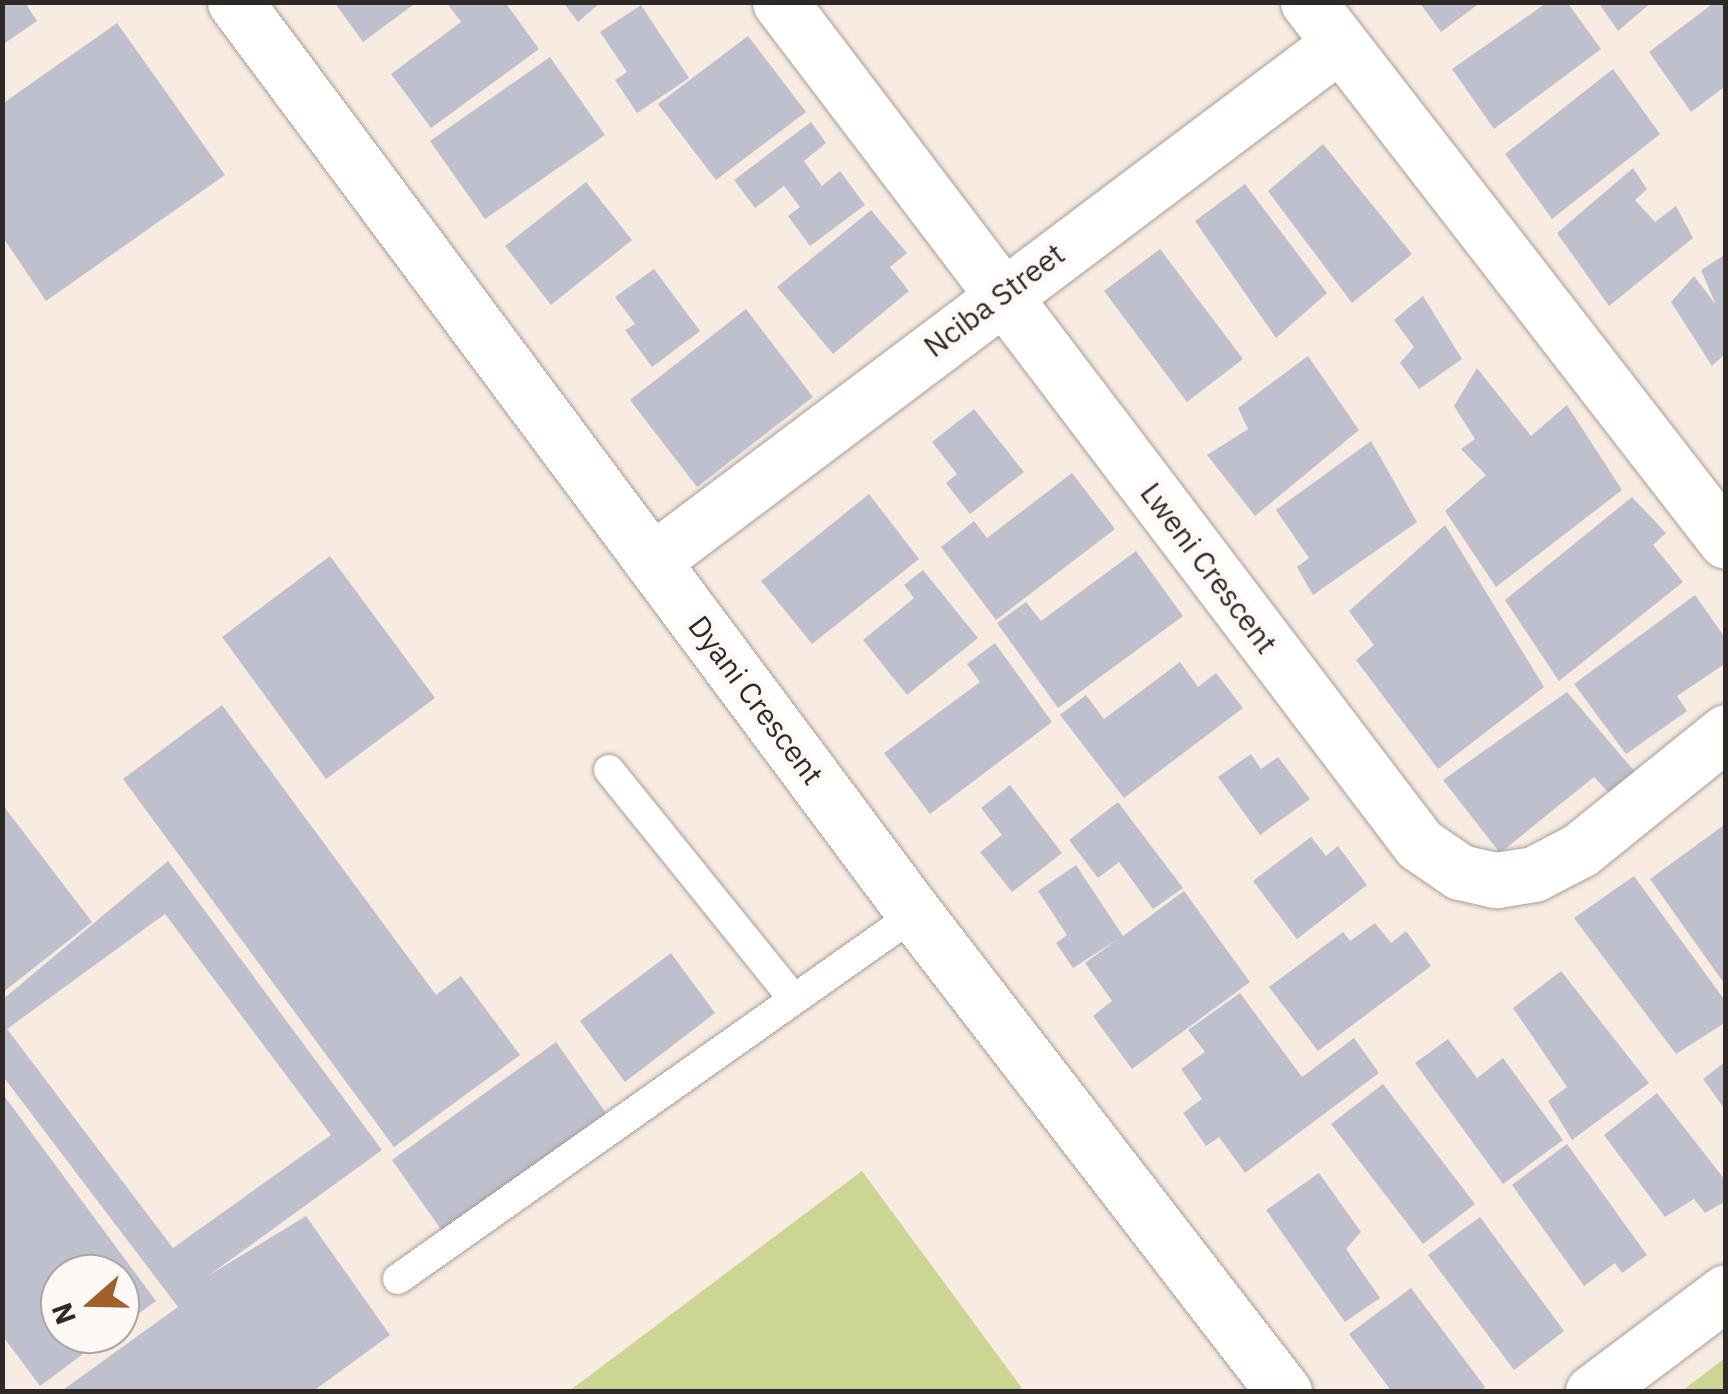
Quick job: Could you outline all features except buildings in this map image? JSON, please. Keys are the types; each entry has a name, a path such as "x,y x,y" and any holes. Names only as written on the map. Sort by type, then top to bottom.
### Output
{"street":[{"name":"Dyani Crescent","path":"235,2 915,914 1284,1392"},
{"name":"Lweni Crescent","path":"780,2 1419,844 1460,872 1496,880 1550,866 1580,850 1726,732"},
{"name":"Nciba Street","path":"652,561 1000,294 1324,23"},
{"path":"1324,23 1726,542"},
{"path":"1593,1392 1726,1292"}],"lane":[{"path":"609,770 794,999"},
{"path":"398,1280 915,914"}],"green space":[{"path":"862,1171 1024,1391 569,1391"},
{"path":"1725,1358 1725,1391 1682,1391"}]}
